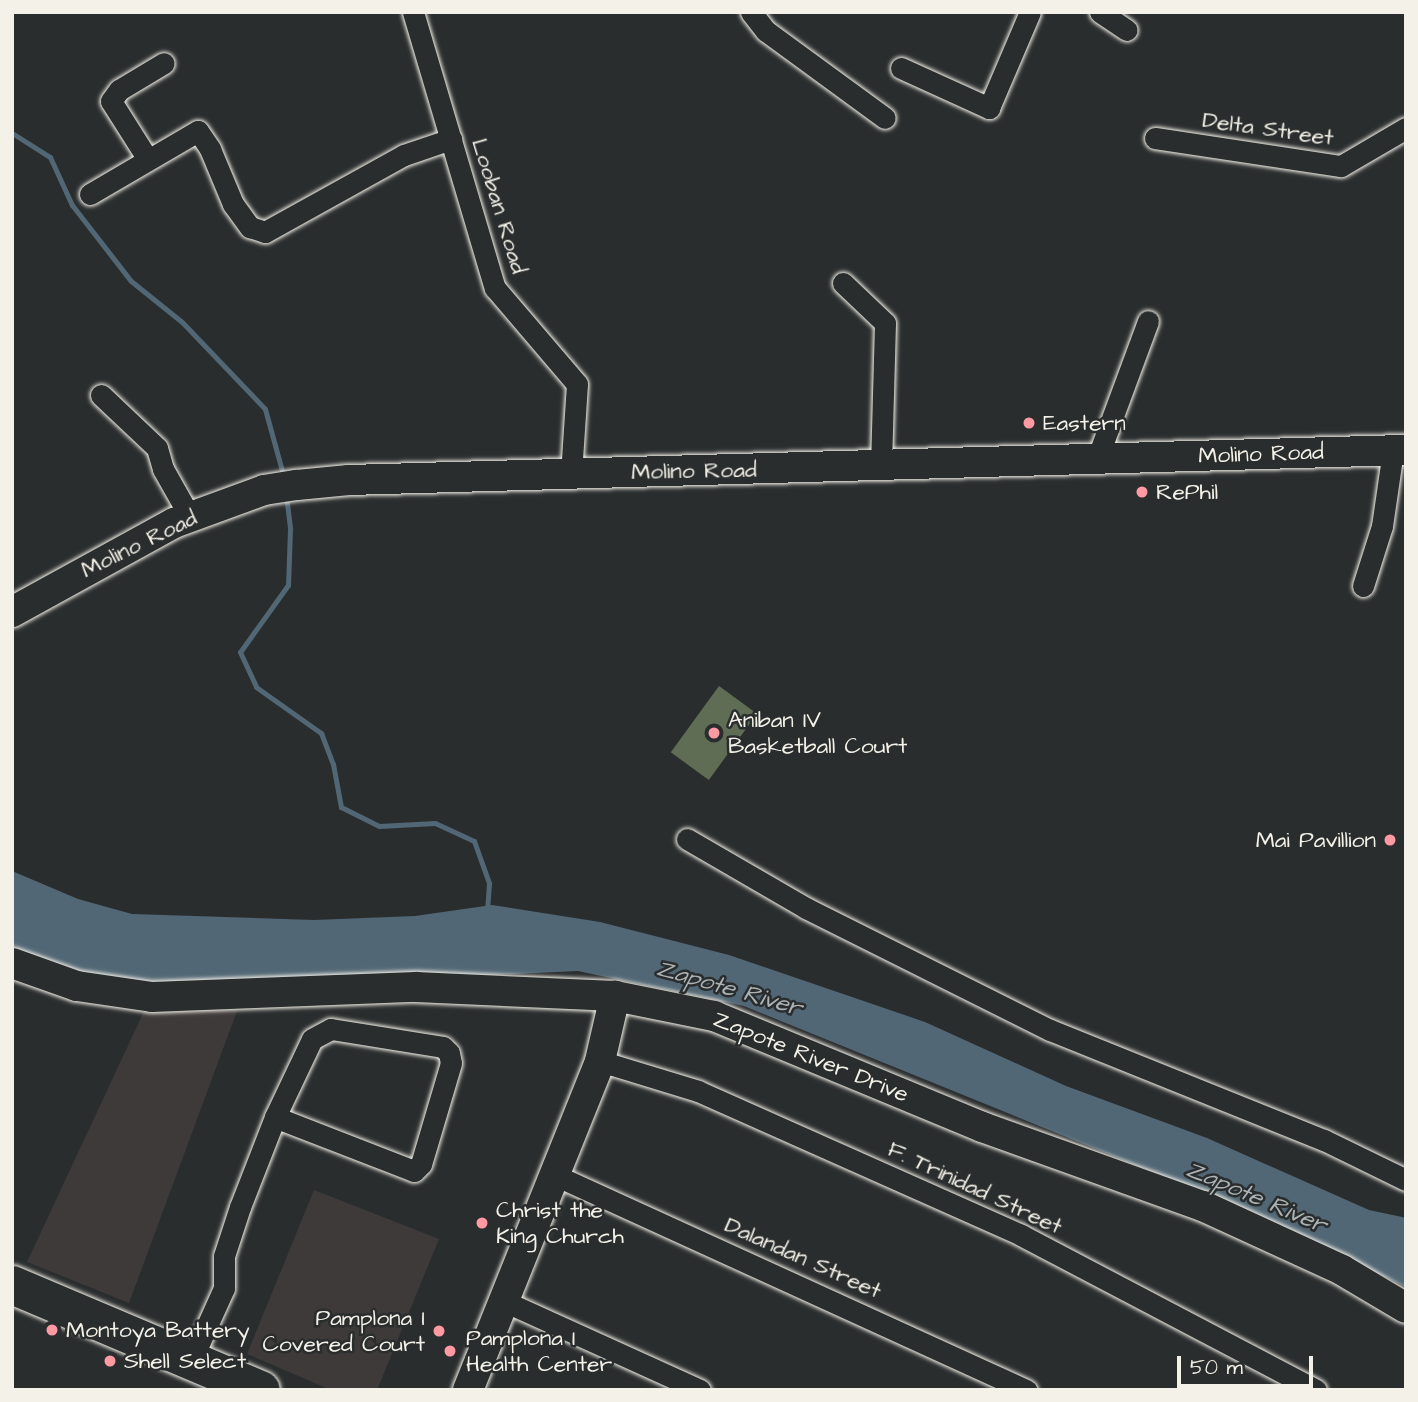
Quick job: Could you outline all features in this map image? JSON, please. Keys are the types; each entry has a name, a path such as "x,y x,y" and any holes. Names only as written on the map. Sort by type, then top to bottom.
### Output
{"highway":[{"path":"12,1285 202,1372 261,1390"}],"main road":[{"name":"Molino Road","path":"12,612 190,517 264,491 297,485 571,474 1400,450"},
{"name":"Zapote River Drive","path":"12,963 77,986 152,997 416,987 615,996 748,1027 982,1127 1203,1206 1342,1270 1406,1308"},
{"path":"468,1390 557,1176 600,1061 615,996"}],"street":[{"name":"Looban Road","path":"413,12 495,288 576,384 571,474"},
{"path":"751,12 766,31 886,117"},
{"path":"901,68 989,107 1030,12"},
{"path":"1100,12 1127,30"},
{"path":"146,158 111,102 119,90 164,63"},
{"name":"Delta Street","path":"1155,138 1340,166 1406,128"},
{"path":"90,194 187,134 201,134 233,204 250,227 265,232 404,155 451,139"},
{"path":"843,283 885,323 881,466"},
{"path":"1097,459 1148,321"},
{"path":"101,395 157,448 163,469 190,517"},
{"path":"1363,586 1382,526 1400,450"},
{"path":"687,839 806,908 1050,1030 1324,1140 1406,1180"},
{"path":"202,1372 222,1293 226,1250 275,1117 309,1044 326,1030 443,1047 449,1053 451,1063 425,1151 414,1171 275,1117"},
{"name":"F. Trinidad Street","path":"600,1061 698,1091 1021,1235 1316,1390"},
{"name":"Dalandan Street","path":"557,1176 1026,1390"},
{"path":"506,1302 700,1390"}],"shaded area":[{"path":"147,1005 237,1011 129,1303 27,1262"},
{"path":"314,1190 439,1239 377,1390 331,1390 247,1354"}],"green space":[{"name":"Aniban IV Basketball Court","path":"719,686 757,714 709,780 671,752"}],"water":[{"name":"Zapote River","path":"12,871 78,899 132,914 314,920 415,916 492,905 600,922 729,955 925,1022 1066,1086 1207,1138 1369,1210 1406,1218 1406,1287 1256,1214 744,1006 578,971 208,988 78,973 12,947"}],"waterway":[{"path":"12,133 50,157 72,205 131,281 182,322 265,409 284,478"},
{"path":"286,495 290,529 288,585 240,652 256,687 321,733 333,764 341,807 379,826 435,823 474,841 489,883 487,910"}],"place":[{"name":"Eastern","path":"1029,423"},
{"name":"RePhil","path":"1142,492"},
{"name":"Aniban IV Basketball Court","path":"714,733"},
{"name":"Mai Pavillion","path":"1390,840"},
{"name":"Christ the King Church","path":"482,1223"},
{"name":"Montoya Battery","path":"52,1330"},
{"name":"Pamplona I Covered Court","path":"439,1331"},
{"name":"Pamplona I Health Center","path":"450,1351"},
{"name":"Shell Select","path":"110,1361"}]}
